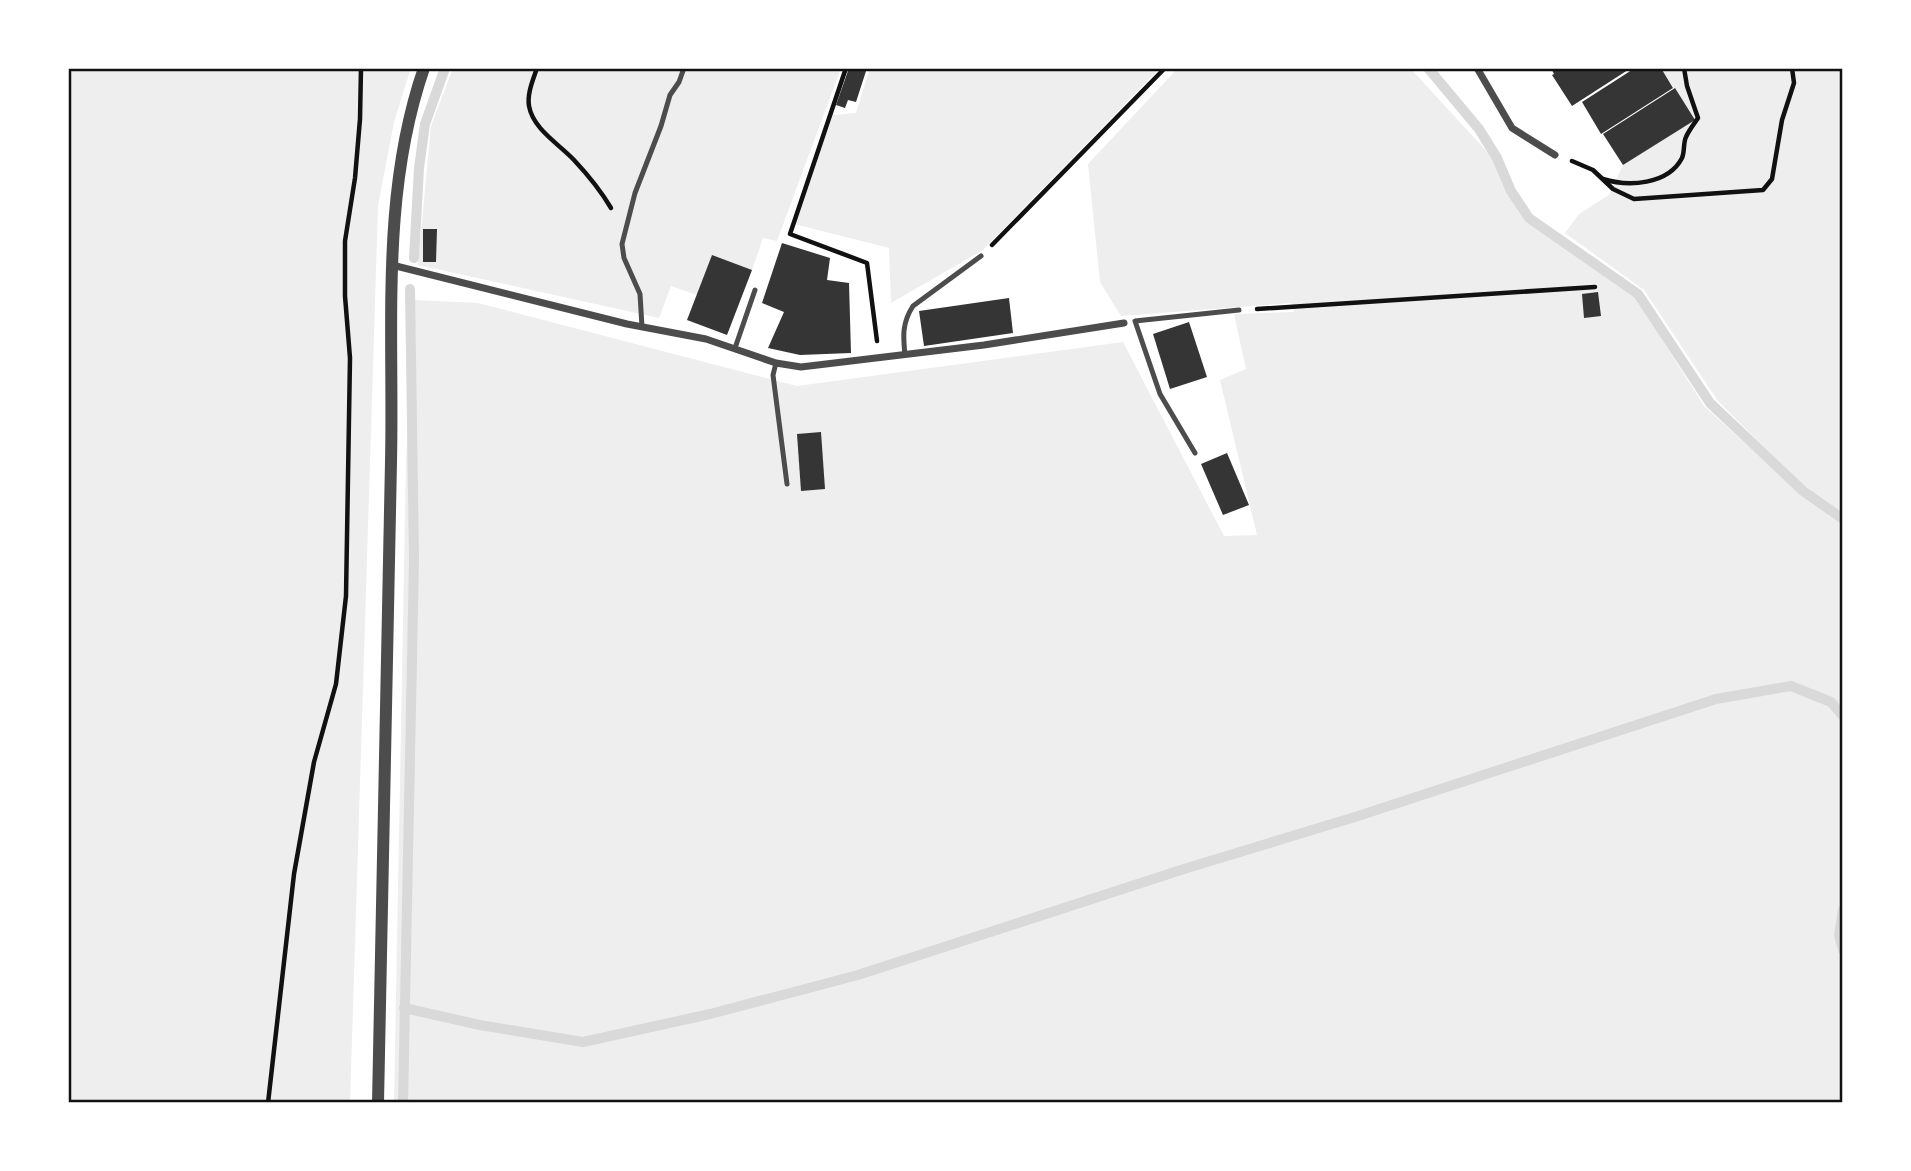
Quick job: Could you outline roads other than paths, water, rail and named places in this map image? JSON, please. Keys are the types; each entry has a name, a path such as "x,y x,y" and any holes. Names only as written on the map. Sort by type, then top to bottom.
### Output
{"street":[{"path":"378,1103 393,397 391,265 399,170 424,68"},
{"path":"1477,68 1512,128 1555,155"},
{"path":"391,265 642,327 706,339 776,363 801,368 1124,323"}],"lane":[{"path":"642,327 640,294 624,258 624,230 670,94 680,82 684,68"},
{"path":"905,355 903,328 914,306 981,256"},
{"path":"735,348 755,290"},
{"path":"1124,323 1239,310"},
{"path":"1135,321 1160,394 1195,453"},
{"path":"776,363 773,375 787,484"}],"waterway":[{"path":"414,258 419,168 425,124 445,68"},
{"path":"1428,68 1479,129 1497,158 1511,191 1529,218 1638,294 1710,403 1803,491 1843,519"},
{"path":"403,1103 414,559 410,289"},
{"path":"404,1008 480,1025 583,1042 710,1014 858,975 1716,699 1791,686 1831,702 1843,716"},
{"path":"1843,910 1839,935 1843,950"}]}
